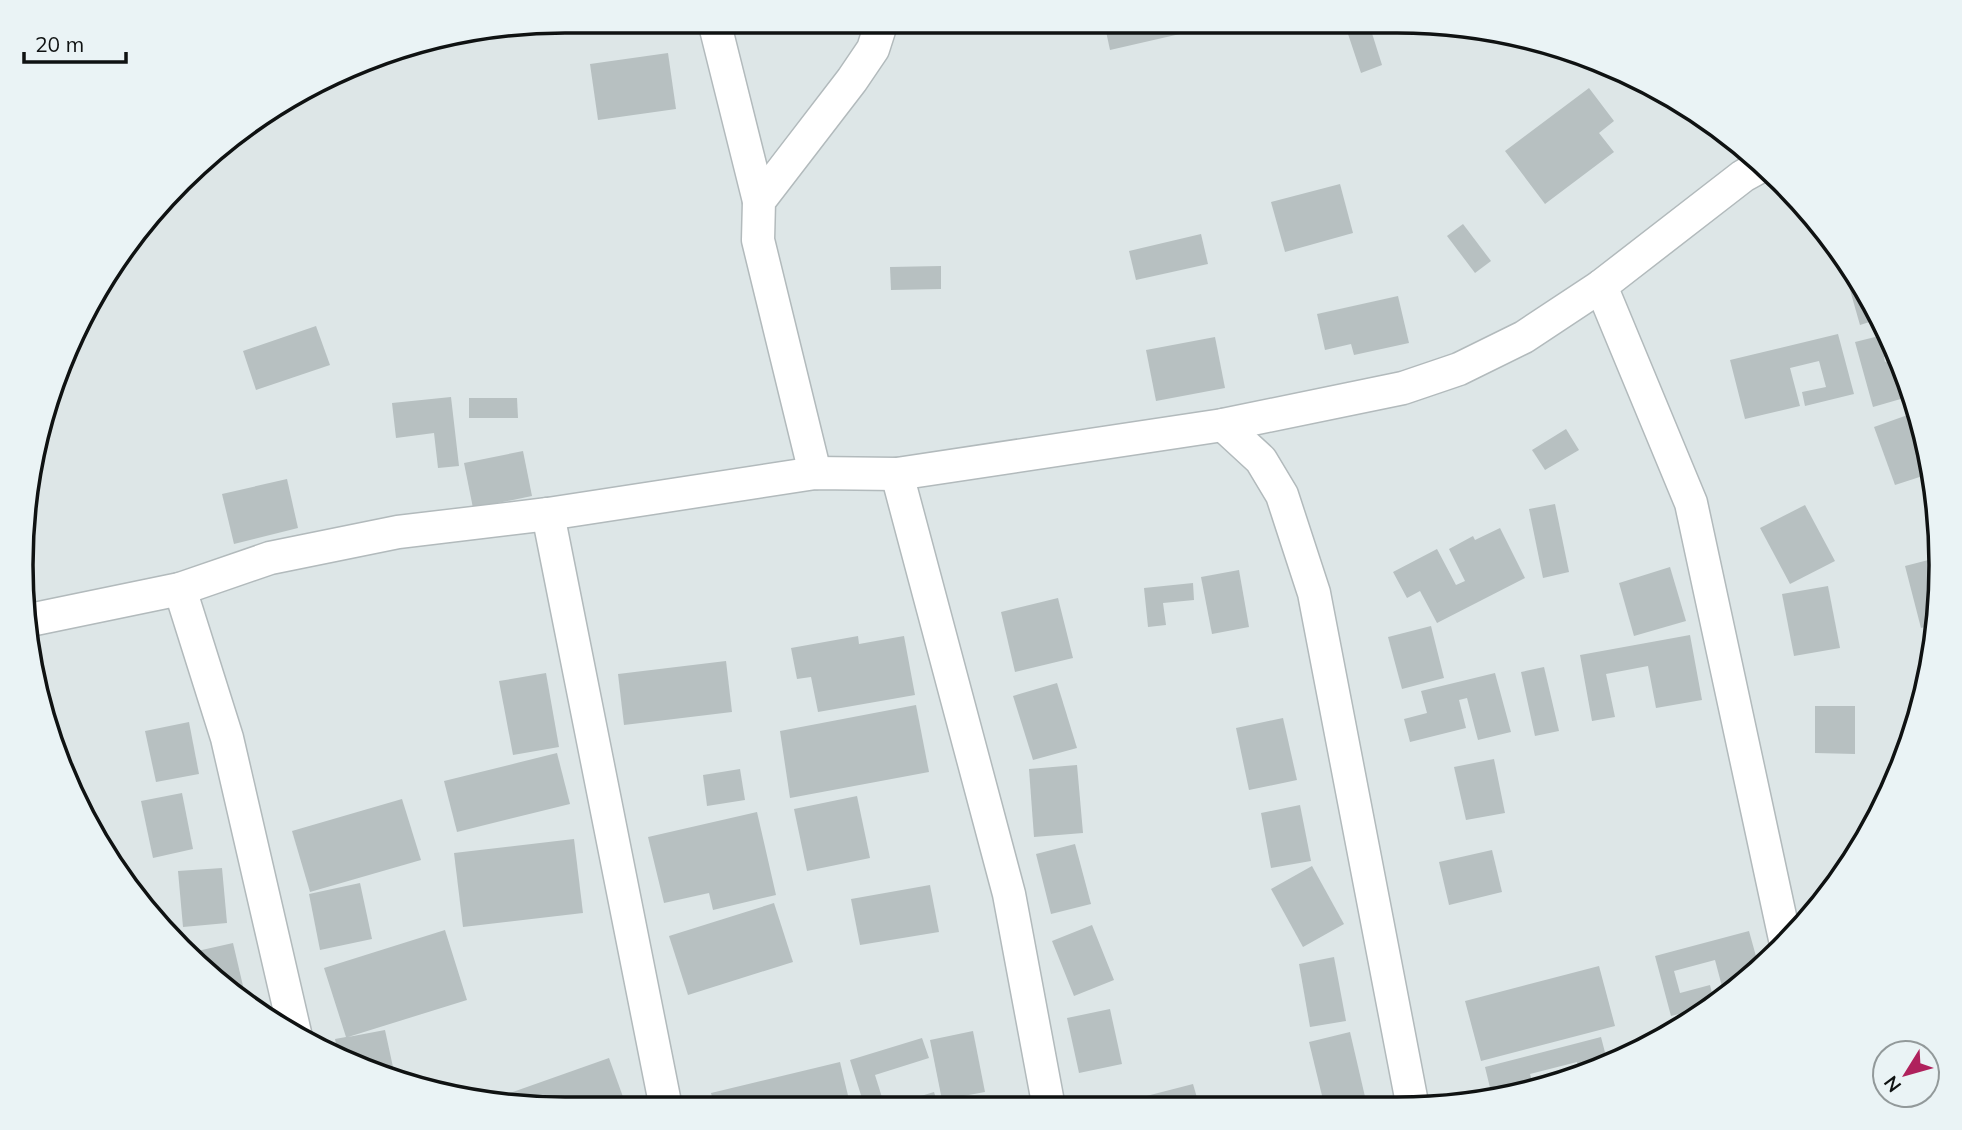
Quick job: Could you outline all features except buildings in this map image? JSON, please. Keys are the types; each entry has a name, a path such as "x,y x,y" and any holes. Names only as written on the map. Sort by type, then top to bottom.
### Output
{"street":[{"path":"717,33 759,201 758,240 814,473"},
{"path":"759,201 852,80 873,50 878,33"},
{"path":"36,619 180,589 270,558 398,532 548,514 814,473 897,474 1223,425 1403,387 1459,369 1524,337 1601,286 1753,170"},
{"path":"1601,286 1691,503 1783,930"},
{"path":"1223,425 1261,460 1282,495 1314,593 1411,1097"},
{"path":"897,474 1009,894 1047,1097"},
{"path":"548,514 664,1097"},
{"path":"180,589 227,738 292,1022"}]}
